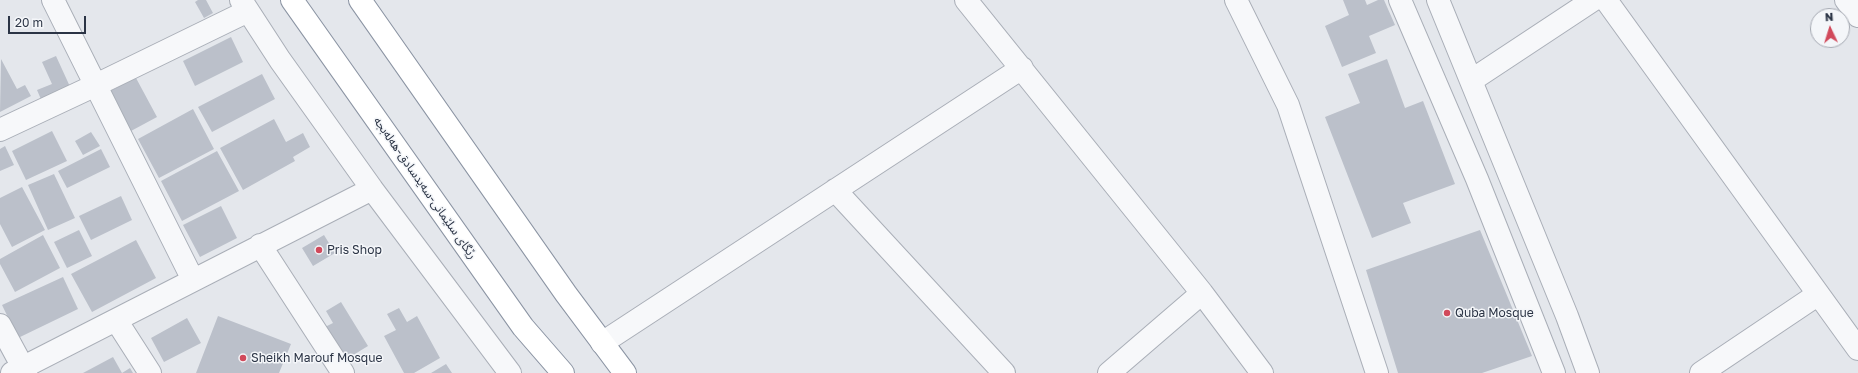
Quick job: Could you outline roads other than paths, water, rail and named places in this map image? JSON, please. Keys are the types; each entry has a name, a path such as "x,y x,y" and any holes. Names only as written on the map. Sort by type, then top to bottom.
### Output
{"highway":[{"name":"رێگای سلێمانی-سەیدسادق-هەلەبجە","path":"292,0 523,327 559,370"},
{"path":"360,0 566,294 625,373"}],"street":[{"path":"54,0 193,280"},
{"path":"966,0 1202,293 1262,373"},
{"path":"1236,0 1288,105 1376,373"},
{"path":"1400,0 1477,179 1554,373"},
{"path":"1438,0 1472,80 1567,316 1588,373"},
{"path":"1472,80 1593,0"},
{"path":"1606,0 1858,350"},
{"path":"1846,0 1858,16"},
{"path":"0,130 96,85 244,5 280,60 372,189 510,373"},
{"path":"602,342 1022,68"},
{"path":"0,325 20,371 260,245 372,189"},
{"path":"834,190 1004,373"},
{"path":"260,245 343,373"},
{"path":"1110,373 1202,293"},
{"path":"1701,373 1817,295"},
{"path":"116,320 150,373"}],"place":[{"name":"Pris Shop","path":"319,250"},
{"name":"Quba Mosque","path":"1447,313"},
{"name":"Sheikh Marouf Mosque","path":"243,358"}]}
